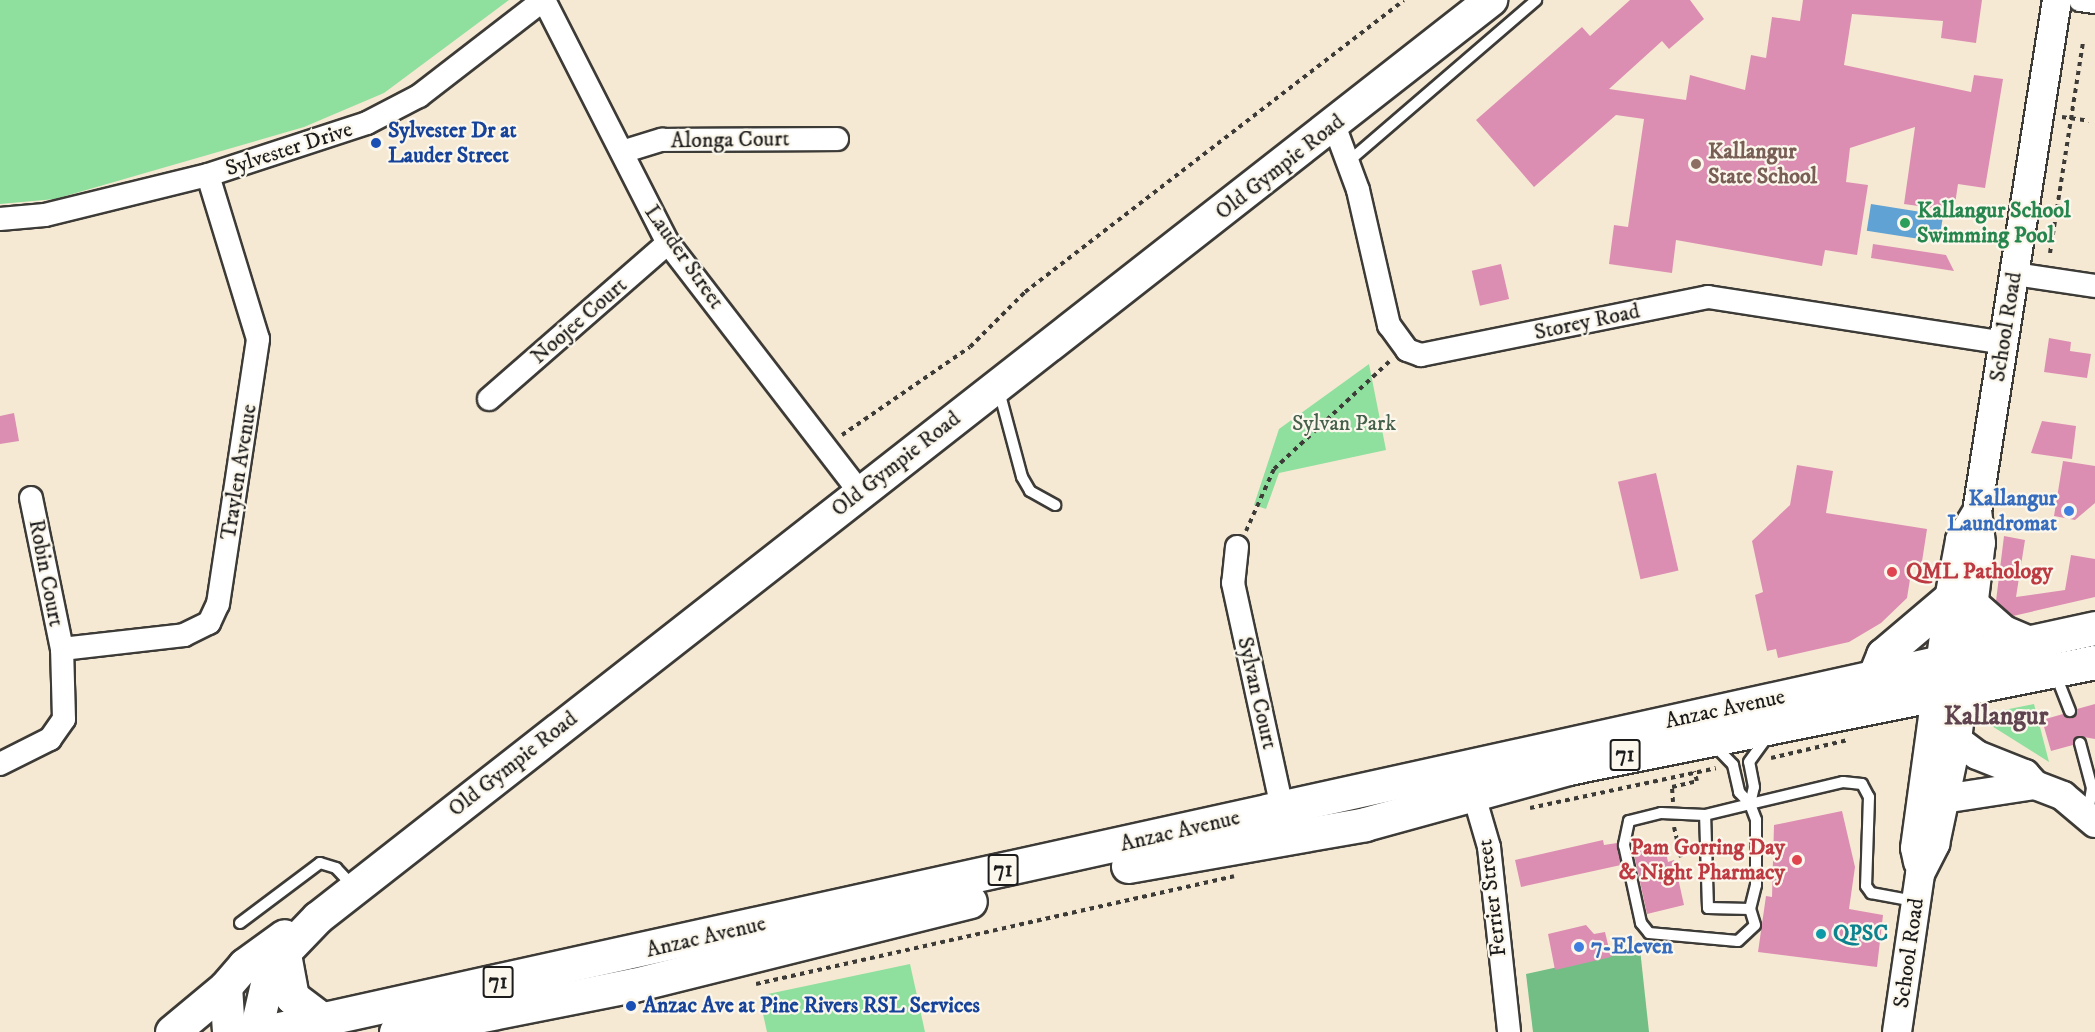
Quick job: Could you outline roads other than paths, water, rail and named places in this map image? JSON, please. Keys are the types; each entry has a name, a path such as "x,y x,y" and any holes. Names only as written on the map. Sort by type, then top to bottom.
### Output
{"highway":[{"path":"1875,675 1883,655 1960,602 2003,632 2026,642"},
{"name":"Anzac Avenue","path":"396,1032 733,960 1285,823 1469,781 1875,675 2095,628"},
{"name":"Anzac Avenue","path":"1469,781 1949,694 2095,662"},
{"path":"293,943 292,997 323,1020"},
{"name":"Anzac Avenue","path":"266,1032 323,1020 733,960"},
{"path":"172,1032 226,987"}],"main road":[{"name":"Old Gympie Road","path":"256,1032 264,981 293,943 356,888 1491,0"},
{"name":"Old Gympie Road","path":"226,987 244,965 283,936 293,943"},
{"path":"226,987 229,1032"}],"street":[{"name":"Lauder Street","path":"544,0 625,151 669,243 860,492"},
{"name":"Sylvester Drive","path":"0,219 45,215 208,175 368,123 419,96 544,0"},
{"name":"School Road","path":"1932,809 1960,602 1960,540 1977,512 2057,0"},
{"path":"2080,0 2095,2"},
{"path":"1334,125 1349,161"},
{"name":"Alonga Court","path":"625,151 662,140 837,139"},
{"name":"Storey Road","path":"1349,161 1389,325 1407,350 1436,355 1707,297 2004,343"},
{"name":"Traylen Avenue","path":"62,649 184,635 209,623 218,604 258,339 208,175"},
{"name":"Noojee Court","path":"489,399 669,243"},
{"path":"2015,274 2095,286"},
{"name":"Robin Court","path":"0,764 50,739 64,719 62,649 31,498"},
{"name":"Sylvan Court","path":"1237,547 1233,583 1285,823"},
{"name":"School Road","path":"1897,1032 1920,874 1915,848 1957,740 1949,694"},
{"path":"1957,740 1977,755 2025,774 2035,785 2063,796 2086,818"},
{"name":"Ferrier Street","path":"1469,781 1490,847 1509,1032"},
{"path":"1932,809 2035,785"},
{"path":"1932,809 2017,801 2086,818"}],"lane":[{"path":"1349,161 1536,0"},
{"path":"998,385 1022,477 1030,491 1055,505"},
{"path":"2054,671 2070,711"},
{"path":"1750,804 1754,787 1749,762 1778,725"},
{"path":"1707,737 1733,765 1739,792 1750,804 1755,820 1750,909 1755,925 1738,941 1649,933 1641,923 1624,845 1629,821 1661,813 1706,815 1750,804 1844,782 1862,784 1869,797 1872,831 1866,886 1871,893 1916,902"},
{"path":"2080,743 2090,758 2093,782 2086,818"},
{"path":"1706,815 1707,908 1750,909"},
{"path":"240,923 320,863 336,868 356,888"}],"water":[{"name":"Kallangur School Swimming Pool","path":"1871,204 1943,215 1939,242 1867,231"}],"place":[{"name":"Sylvester Dr at Lauder Street","path":"376,143"},
{"name":"Kallangur State School","path":"1696,164"},
{"name":"Kallangur School Swimming Pool","path":"1905,223"},
{"name":"Kallangur Laundromat","path":"2069,511"},
{"name":"QML Pathology","path":"1892,572"},
{"name":"Pam Gorring Day & Night Pharmacy","path":"1797,860"},
{"name":"QPSC","path":"1821,934"},
{"name":"7-Eleven","path":"1579,947"},
{"name":"Anzac Ave at Pine Rivers RSL Services","path":"631,1006"}],"district":[{"name":"Kallangur","path":"1996,717"}],"park label":[{"name":"Sylvan Park","path":"1344,424"}]}
